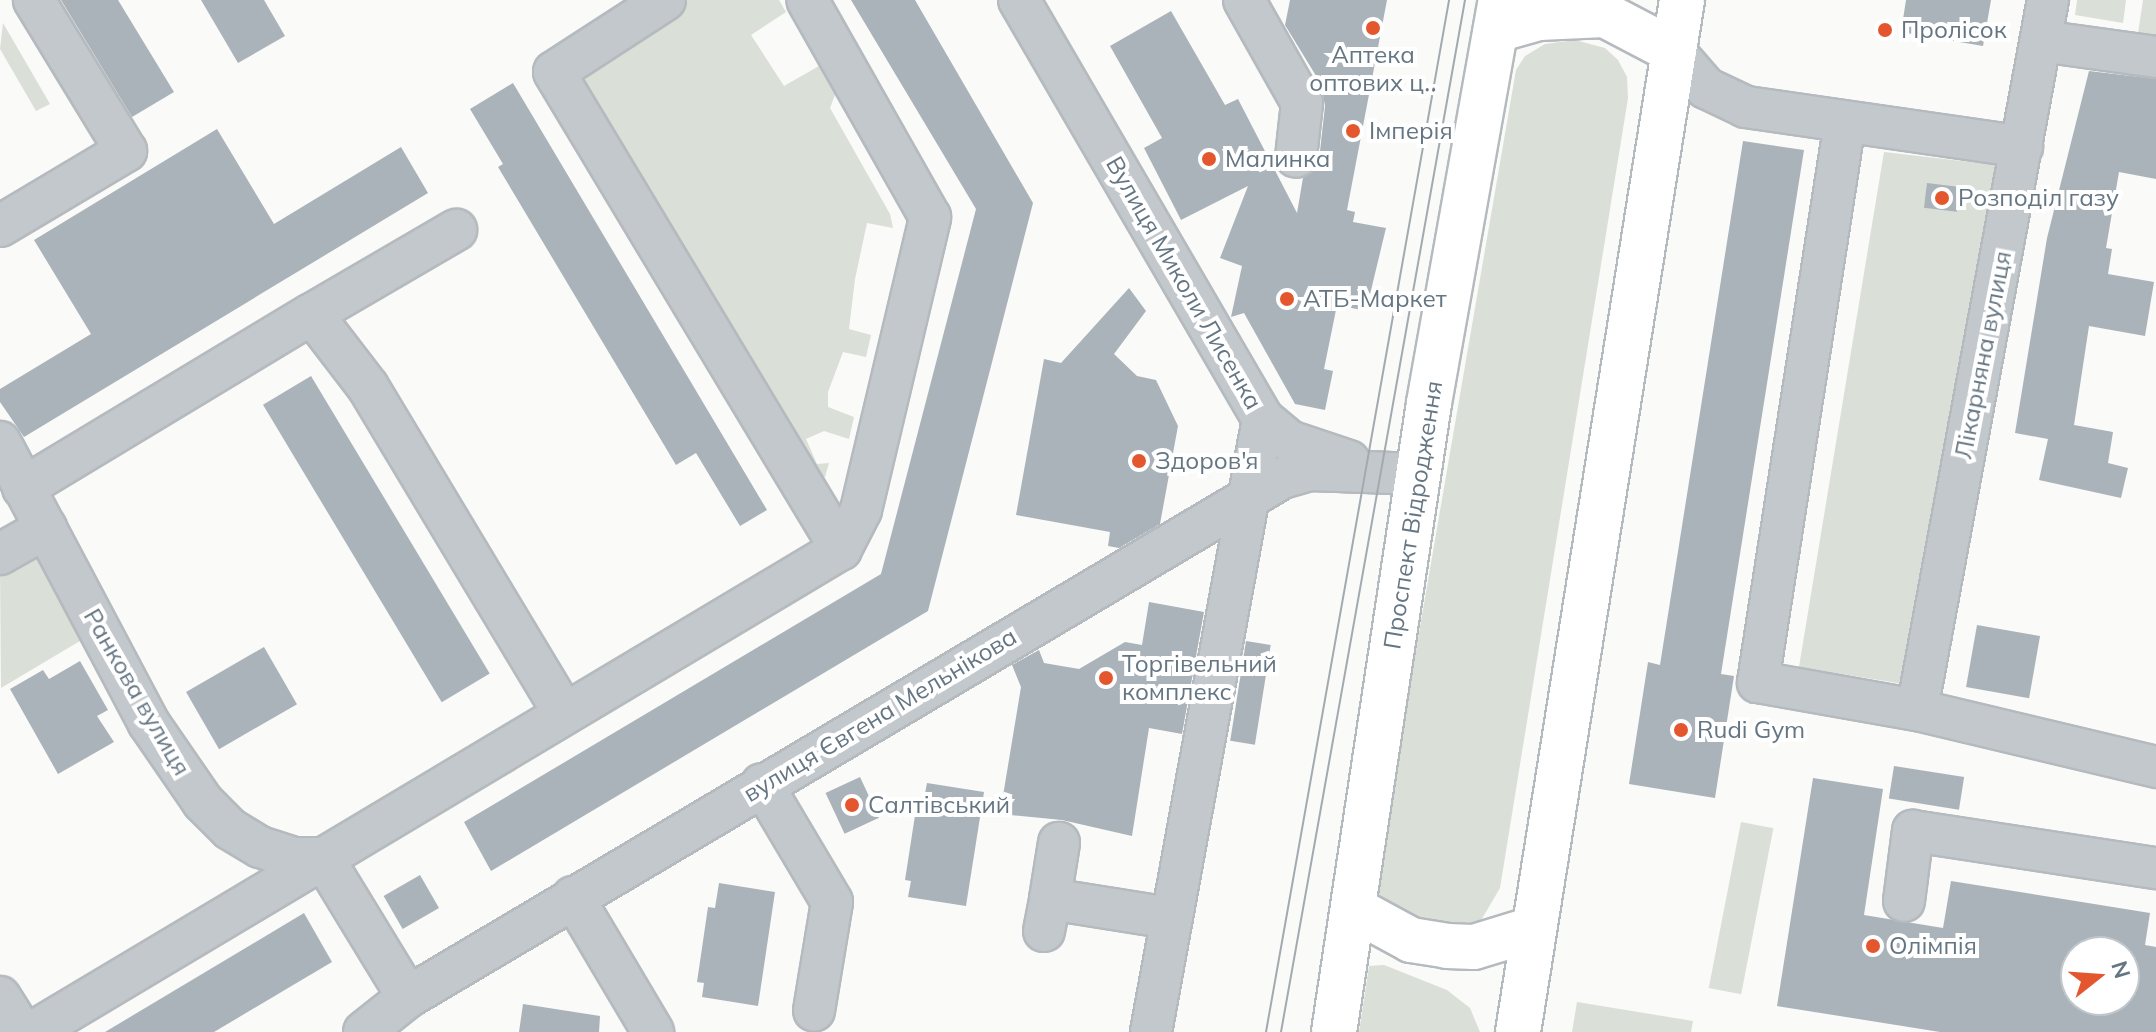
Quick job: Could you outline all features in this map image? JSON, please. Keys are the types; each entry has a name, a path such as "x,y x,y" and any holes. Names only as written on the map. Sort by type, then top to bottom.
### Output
{"main road":[{"path":"1518,1032 1682,0"},
{"path":"1499,15 1539,18 1605,15 1674,51"},
{"name":"Проспект Відродження","path":"1334,1032 1420,474 1499,15"},
{"path":"1354,909 1411,940 1447,946 1474,947 1533,929"}],"street":[{"path":"0,226 126,151 34,0"},
{"path":"665,0 554,72 841,549"},
{"path":"33,1032 841,549 861,510 930,217 807,0"},
{"name":"Вулиця Миколи Лисенка","path":"1019,0 1263,419 1289,441 1313,451 1420,474"},
{"path":"1244,0 1302,103 1296,157"},
{"name":"Лікарняна вулиця","path":"1917,710 2048,0"},
{"path":"2041,41 2156,57"},
{"path":"1674,51 1706,88 1746,107 2022,147"},
{"path":"1845,122 1758,682 1917,710 2156,767"},
{"path":"23,488 456,230"},
{"path":"312,314 368,387 564,713"},
{"path":"1151,1032 1252,495 1263,419"},
{"name":"Ранкова вулиця","path":"0,442 148,722 203,802 230,829 260,847 294,858 323,858"},
{"name":"вулиця Євгена Мельнікова","path":"364,1032 408,997 573,897 1252,495 1310,470 1420,474"},
{"path":"0,554 46,528"},
{"path":"762,784 832,902 814,1011"},
{"path":"1904,901 1913,831 2156,868"},
{"path":"1059,843 1047,915 1170,918"},
{"path":"323,858 408,997"},
{"path":"573,897 653,1032"},
{"path":"0,997 22,1032"}],"shaded area":[{"path":"687,0 779,0 786,12 751,35 784,86 819,66 836,92 830,108 890,214 893,228 867,223 855,279 849,329 871,335 866,357 843,352 828,392 828,407 854,417 849,439 824,431 806,439 817,464 829,463 825,477 806,474 583,83 596,59"},
{"path":"2077,0 2126,0 2123,23 2075,15"},
{"path":"2143,0 2156,0 2156,43 2137,40"},
{"path":"3,23 50,104 36,111 0,49"},
{"path":"1575,40 1605,48 1618,60 1627,77 1628,98 1500,888 1480,922 1430,923 1391,913 1375,888 1516,70 1525,56 1545,44"},
{"path":"1884,152 1996,165 2002,190 1910,685 1799,667"},
{"path":"14,557 48,558 90,635 1,688 0,567"},
{"path":"1741,822 1773,828 1741,994 1709,988"},
{"path":"1384,965 1447,990 1470,1008 1480,1032 1359,1032 1369,966"},
{"path":"1577,1002 1693,1021 1691,1032 1572,1032"}],"building":[{"path":"61,0 118,0 174,92 132,117"},
{"path":"201,0 264,0 285,36 238,63"},
{"path":"851,0 915,0 1033,203 928,611 491,871 464,822 881,574 976,209"},
{"path":"1290,0 1387,0 1347,210 1355,212 1353,222 1386,228 1366,311 1337,305 1324,369 1333,371 1325,410 1295,404 1244,313 1231,317 1242,266 1220,258 1248,186 1181,220 1144,148 1162,138 1110,46 1171,11 1225,105 1238,99 1297,213 1303,178 1319,160 1325,106 1321,84 1285,25"},
{"path":"1906,0 1991,0 1983,46 1901,32"},
{"path":"2089,71 2156,79 2156,179 2119,172 2106,248 2112,249 2108,274 2154,282 2145,336 2089,326 2074,425 2113,432 2108,463 2128,468 2121,498 2039,480 2048,439 2015,433 2047,238"},
{"path":"513,83 767,510 740,526 696,453 676,465 498,167 503,164 470,109"},
{"path":"217,129 274,224 401,147 428,193 24,437 0,402 0,389 91,334 34,240"},
{"path":"1743,141 1804,150 1721,674 1734,676 1715,798 1629,784 1648,662 1660,665"},
{"name":"Розподіл газу","path":"1927,183 1960,187 1957,212 1924,208"},
{"path":"1129,288 1146,311 1114,354 1137,376 1156,380 1178,426 1160,524 1119,548 1108,546 1110,532 1016,515 1044,359 1061,363"},
{"path":"311,376 490,673 442,702 263,405"},
{"path":"1149,602 1204,612 1182,734 1149,728 1132,836 1062,820 1000,814 1021,687 1012,665 1039,650 1044,663 1079,669 1125,642 1142,645"},
{"path":"1977,625 2040,636 2029,698 1966,687"},
{"path":"1246,641 1271,645 1255,745 1230,741"},
{"path":"264,647 297,704 219,749 186,692"},
{"path":"80,661 108,710 97,716 114,742 58,774 10,689 43,670 49,679"},
{"path":"1894,766 1964,777 1959,810 1889,799"},
{"name":"Салтівський","path":"860,777 879,818 845,834 826,793"},
{"path":"1813,778 1883,789 1864,915 1943,928 1951,881 2150,913 2145,945 2156,947 2156,1032 1940,1032 1777,1006"},
{"path":"927,783 984,792 966,906 908,897 911,881 905,880 916,809 922,809"},
{"path":"420,875 439,908 403,929 384,896"},
{"path":"719,883 775,892 758,1006 702,997 704,983 697,982 708,907 715,908"},
{"path":"304,913 332,962 214,1032 105,1032"},
{"path":"523,1004 600,1016 599,1032 519,1032"}],"tram line":[{"path":"1266,1032 1449,0"},
{"path":"1281,1032 1465,0"}],"place":[{"name":"Аптека оптових ц‥","path":"1373,28"},
{"name":"Пролісок","path":"1885,30"},
{"name":"Імперія","path":"1353,131"},
{"name":"Малинка","path":"1209,159"},
{"name":"Розподіл газу","path":"1942,198"},
{"name":"АТБ-Маркет","path":"1287,299"},
{"name":"Здоров'я","path":"1139,461"},
{"name":"Торгівельний комплекс","path":"1106,678"},
{"name":"Rudi Gym","path":"1681,730"},
{"name":"Салтівський","path":"852,805"},
{"name":"Олімпія","path":"1873,946"}]}
